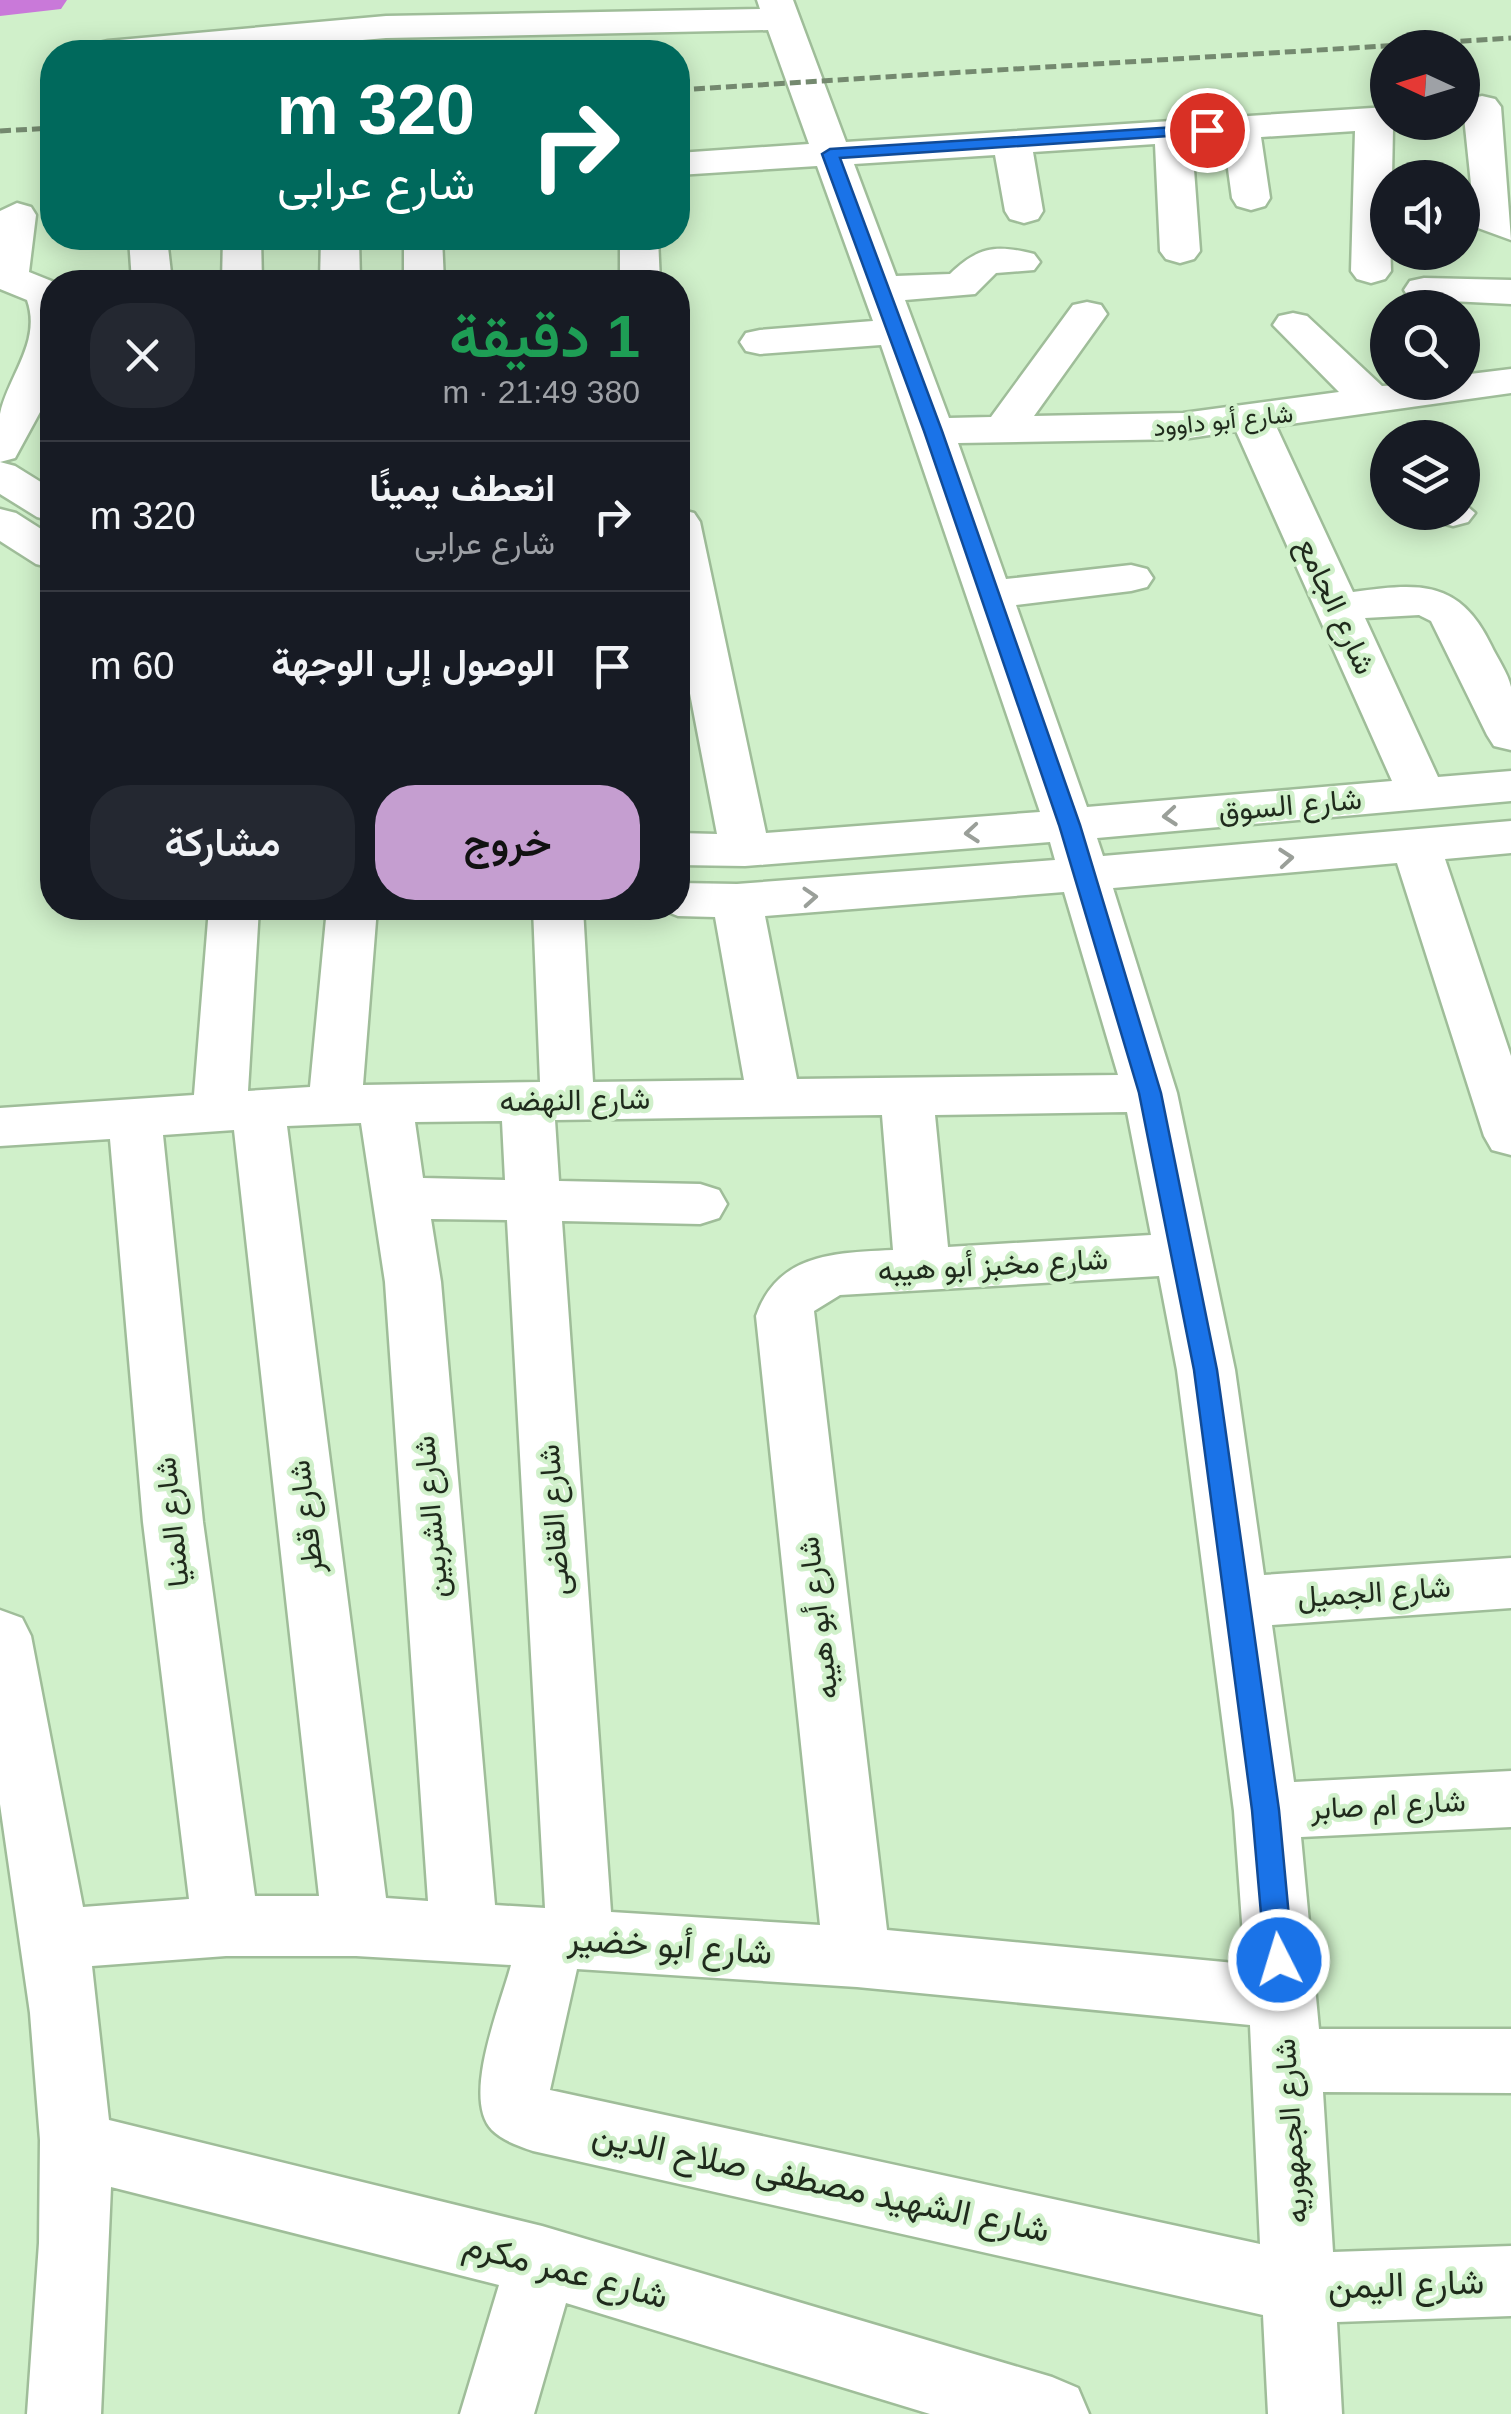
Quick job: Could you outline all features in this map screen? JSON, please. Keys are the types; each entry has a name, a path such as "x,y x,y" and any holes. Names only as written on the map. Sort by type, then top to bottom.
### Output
{"street":[{"path":"206,40 777,6"},
{"name":"شارع الجمهوريه","path":"777,6 990,594 1077,850 1150,1093 1206,1370 1266,1810 1284,2029 1305,2414"},
{"path":"1485,106 1490,184 1487,212 1492,220 1511,228"},
{"path":"690,163 1370,120"},
{"path":"1241,128 1252,198"},
{"path":"1173,132 1180,251"},
{"path":"1371,271 1380,140"},
{"path":"1012,142 1024,210"},
{"path":"23,215 8,278 40,290"},
{"path":"760,342 887,310 961,286 986,260 1020,262"},
{"path":"1480,291 1511,292"},
{"path":"1002,431 1087,314"},
{"path":"1293,326 1372,401"},
{"path":"0,449 36,384 40,362"},
{"name":"شارع أبو داوود","path":"1480,384 1511,381"},
{"name":"شارع أبو داوود","path":"933,431 1120,430 1251,418 1379,400"},
{"name":"شارع الجامع","path":"1251,418 1422,794"},
{"path":"0,475 40,500"},
{"path":"0,522 40,547"},
{"path":"990,594 1130,578"},
{"path":"690,581 745,850"},
{"path":"1337,608 1414,602 1446,609 1458,622 1511,735"},
{"name":"شارع السوق","path":"1077,850 1422,794 1511,786"},
{"name":"شارع السوق","path":"1077,850 1417,848 1511,837"},
{"path":"1417,848 1511,1136"},
{"path":"690,849 1077,850"},
{"path":"690,899 737,901 1077,850"},
{"path":"737,901 774,1098"},
{"name":"شارع قطر","path":"234,920 239,1109 356,1926"},
{"name":"شارع الشربين","path":"353,920 361,1103 389,1151 402,1198 413,1282 464,1933"},
{"name":"شارع القاضى","path":"557,920 547,1100 534,1202 566,1939"},
{"name":"شارع النهضه","path":"0,1127 361,1103 1150,1093"},
{"path":"907,1098 922,1268"},
{"name":"شارع المنيا","path":"134,1116 166,1477 191,1688 226,1926"},
{"path":"402,1198 700,1204"},
{"name":"شارع مخبز أبو هيبه","path":"804,1286 840,1274 1184,1254"},
{"name":"شارع أبو هيبه","path":"804,1286 792,1294 784,1316 857,1957"},
{"name":"شارع الجميل","path":"1237,1602 1511,1582"},
{"path":"0,1636 56,1939 75,2145 64,2414"},
{"name":"شارع ام صابر","path":"1266,1810 1511,1798"},
{"name":"شارع أبو خضير","path":"56,1939 226,1926 356,1926 857,1957 1284,2029 1511,2060"},
{"name":"شارع الشهيد مصطفى صلاح الدين","path":"566,1939 512,2091 514,2105 533,2119 1300,2288"},
{"name":"شارع عمر مكرم","path":"75,2145 542,2261 1052,2414"},
{"path":"497,2414 542,2261"},
{"name":"شارع اليمن","path":"1300,2288 1511,2281"}],"waterway":[{"path":"0,3 46,0"}],"railway":[{"path":"690,89 1511,38"},
{"path":"0,131 40,129"}],"route":[{"path":"1207,130 830,154 933,431 1070,825 1150,1093 1206,1370 1266,1810 1279,1960"}]}
